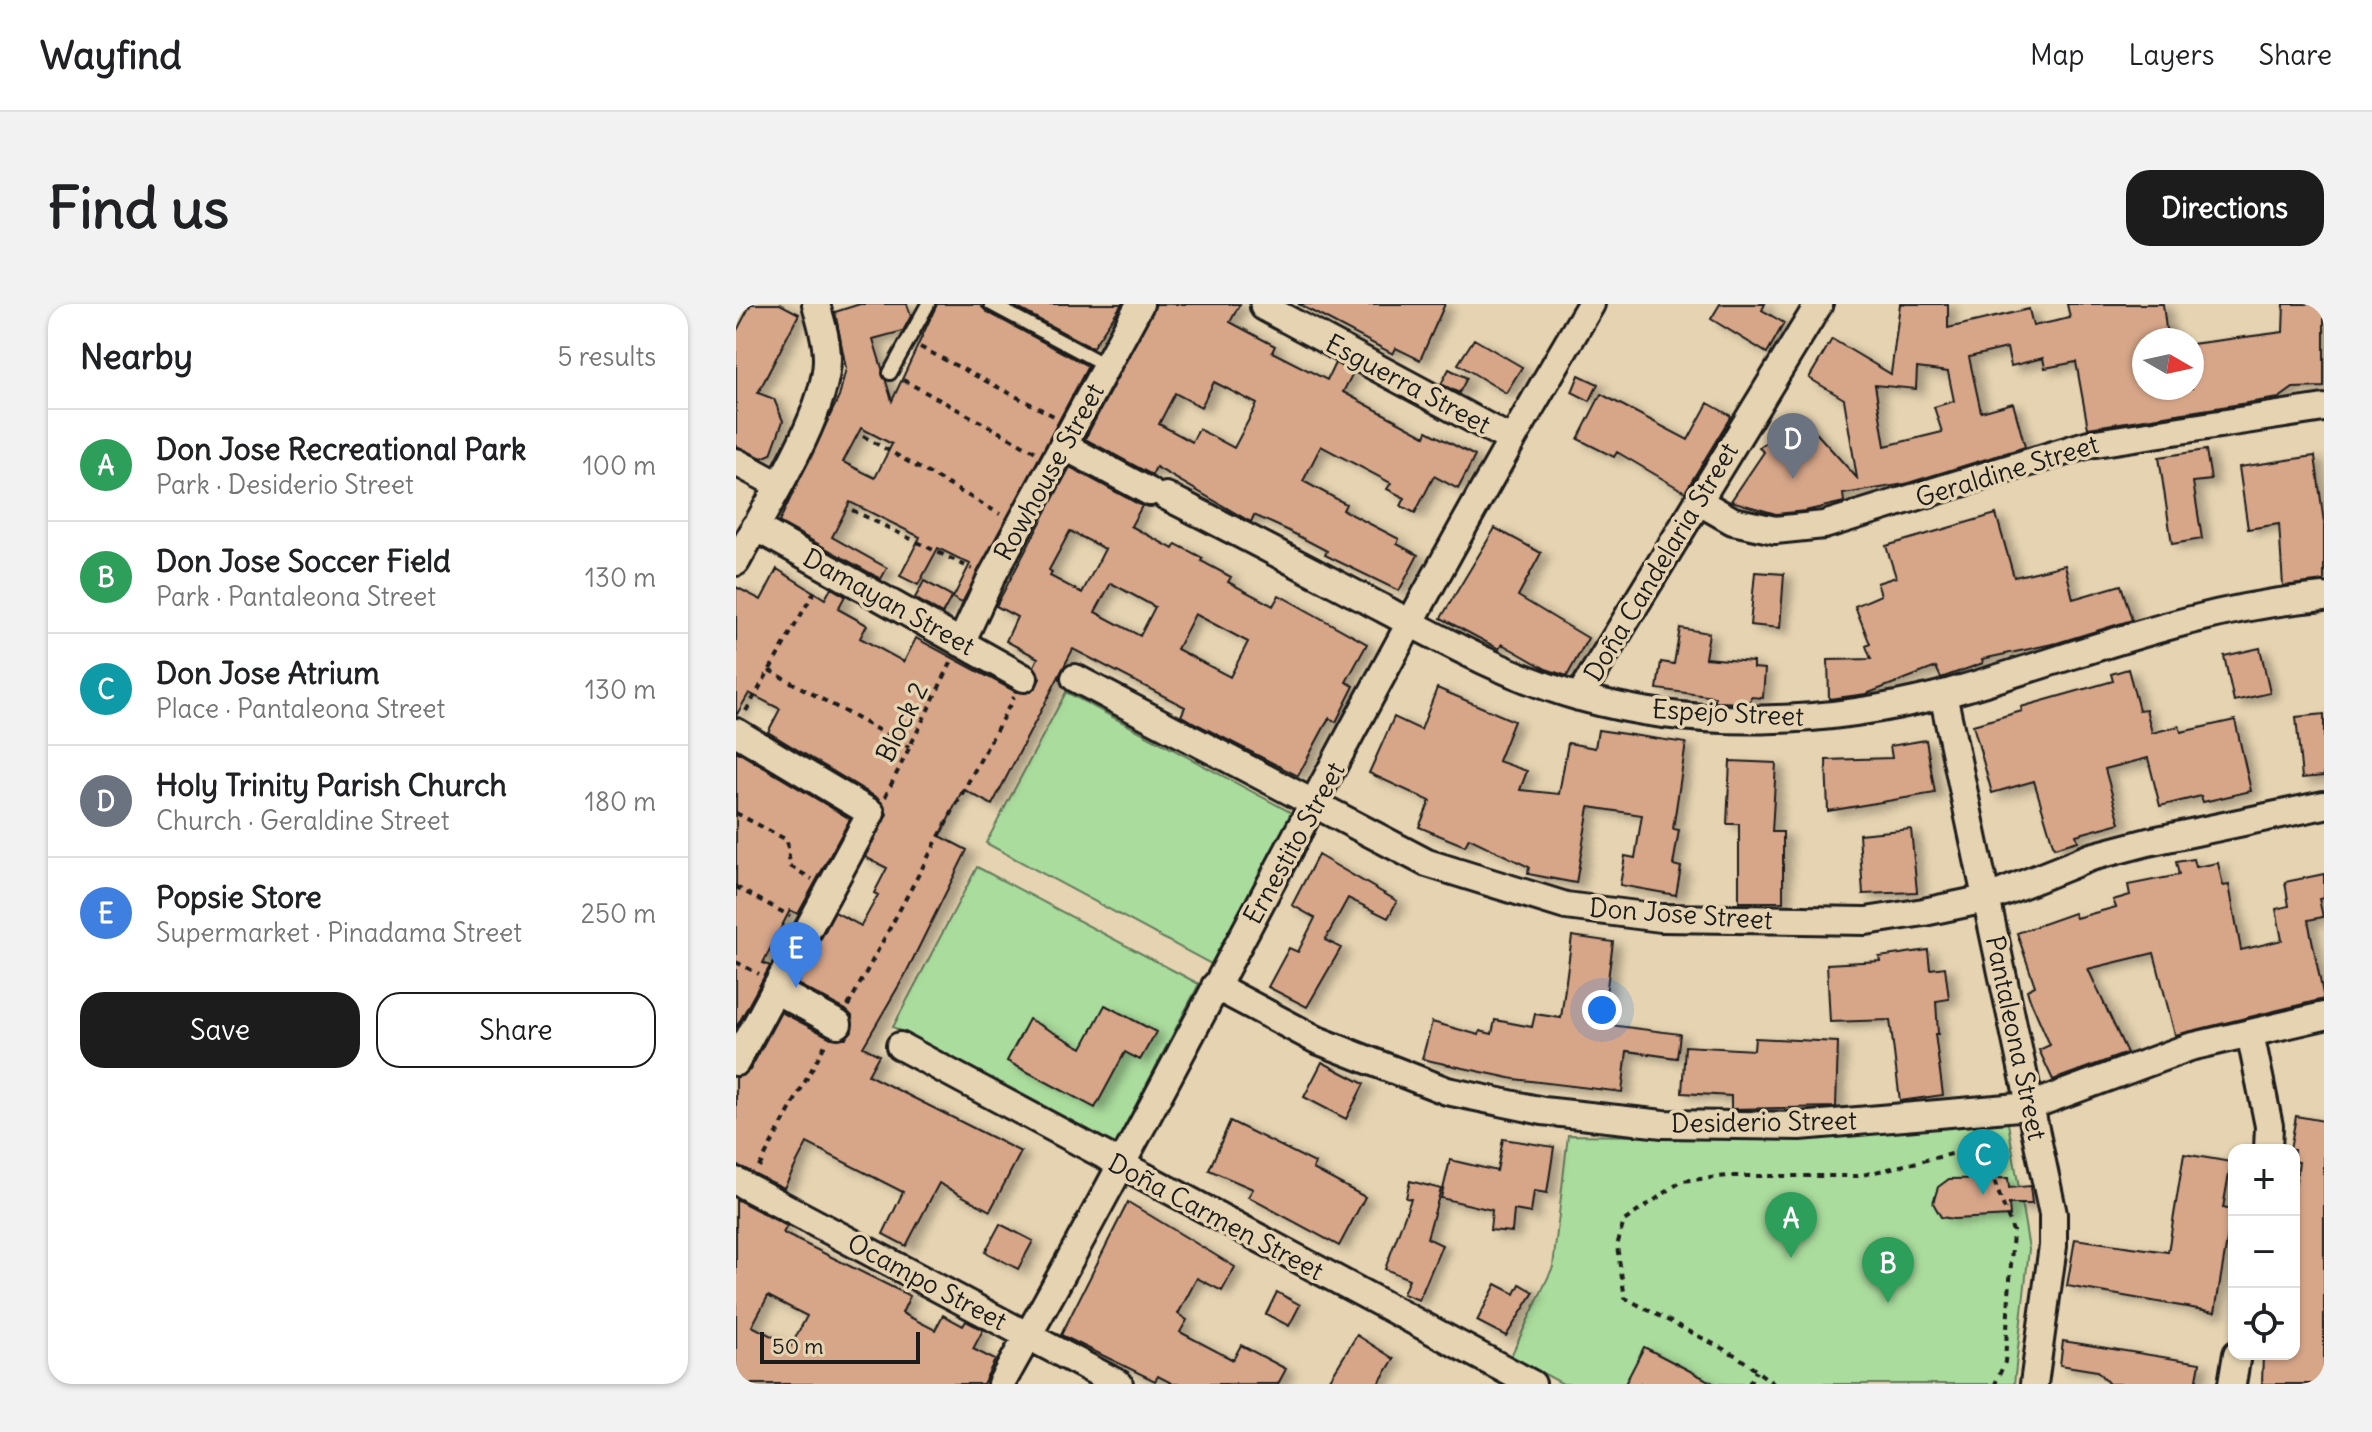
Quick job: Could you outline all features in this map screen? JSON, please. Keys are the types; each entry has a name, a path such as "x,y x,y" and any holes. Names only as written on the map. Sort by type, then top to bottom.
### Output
{"street":[{"path":"736,562 820,395 827,361 823,327 816,304"},
{"name":"Ernestito Street","path":"1001,1384 1314,806 1408,622 1510,439 1591,304"},
{"name":"Doña Candelaria Street","path":"1579,697 1819,304"},
{"name":"Rowhouse Street","path":"961,643 991,578 1107,366 1133,307"},
{"name":"Esguerra Street","path":"1264,307 1510,439"},
{"name":"Geraldine Street","path":"1698,501 1733,521 1775,530 1824,525 2089,444 2324,408"},
{"name":"Espejo Street","path":"1064,445 1490,662 1579,697 1642,709 1757,720 1817,718 1943,694 2185,623 2297,599 2324,597"},
{"path":"736,462 777,484"},
{"name":"Damayan Street","path":"755,527 1024,678"},
{"name":"Don Jose Street","path":"1075,678 1427,863 1566,906 1661,918 1866,921 1986,899 2091,857 2324,805"},
{"name":"Pantaleona Street","path":"1943,694 2053,1225 2034,1384"},
{"path":"736,1062 871,813 739,724"},
{"name":"Desiderio Street","path":"1215,986 1317,1040 1389,1071 1447,1091 1543,1111 1663,1124 1800,1126 2030,1106 2177,1051 2324,1016"},
{"path":"775,990 838,1024"},
{"path":"2250,1033 2269,1126 2268,1144"},
{"name":"Doña Carmen Street","path":"900,1046 1532,1384"},
{"name":"Ocampo Street","path":"742,1184 1119,1384"},
{"path":"2232,1384 2236,1360"}],"lane":[{"path":"890,373 928,304"},
{"path":"991,304 1107,366"}],"path":[{"path":"909,341 1064,445"},
{"path":"890,373 1064,445"},
{"path":"863,436 1020,525"},
{"path":"852,510 991,578"},
{"path":"739,724 829,567"},
{"name":"Block 2","path":"871,813 879,808 961,643"},
{"path":"769,670 909,747"},
{"path":"742,1184 918,882 1024,678"},
{"path":"736,813 787,840 790,866 829,888"},
{"path":"736,887 809,926"},
{"path":"1774,1384 1723,1348 1625,1298 1617,1246 1624,1221 1682,1181 1728,1176 1858,1176 1956,1153 1991,1173 2013,1231 2005,1362 1995,1384"},
{"path":"1749,1384 1756,1371"}],"green space":[{"path":"1066,692 1292,813 1211,964 986,843"},
{"path":"977,867 1199,984 1115,1145 893,1027"},
{"path":"2008,1123 2029,1249 2014,1384 1563,1384 1511,1356 1553,1267 1568,1135 1786,1138"}],"building":[{"path":"751,304 780,304 799,314 758,393 774,399 783,421 771,454 762,458 736,446 736,332"},
{"path":"860,304 907,304 911,316 903,331 873,339 892,401 937,304 979,304 987,312 1088,366 962,603 953,598 970,564 938,548 918,585 900,576 920,537 850,502 832,537 887,568 881,579 779,522 839,397 846,368 835,312","holes":["861,428 892,444 875,478 843,462"]},
{"path":"1010,304 1122,304 1092,348"},
{"path":"1156,304 1240,304 1230,322 1275,346 1272,352 1327,380 1335,363 1353,373 1343,392 1425,436 1427,431 1475,456 1458,489 1434,476 1415,513 1401,506 1405,498 1387,489 1391,483 1321,446 1303,481 1346,504 1343,510 1399,539 1397,544 1418,555 1399,591 1325,555 1327,551 1287,530 1254,515 1251,522 1156,467 1152,475 1085,439","holes":["1214,382 1257,404 1234,448 1199,429 1192,442 1159,424 1175,393 1201,407"]},
{"path":"1298,304 1445,304 1420,360 1396,348 1393,354"},
{"path":"1720,304 1765,304 1762,310 1784,323 1767,353 1711,319"},
{"path":"1900,304 1948,304 1948,328 2029,309 2033,326 2070,318 2067,304 2163,304 2166,328 2132,328 2132,400 2204,400 2204,342 2283,332 2284,304 2324,304 2324,387 2293,388 2279,398 2088,428 2076,362 2045,368 2043,358 2011,366 2007,348 1969,357 1981,412 2013,403 2025,447 1905,484 1843,494 1844,502 1805,511 1776,514 1731,501 1764,452 1759,448 1799,414 1857,478 1844,399 1809,378 1832,339 1891,374","holes":["1917,368 1948,372 1954,401 1934,407 1942,432 1885,446 1875,385 1916,389"]},
{"path":"1474,339 1522,367 1506,393 1458,364"},
{"path":"1449,369 1467,378 1459,393 1441,384"},
{"path":"1579,375 1598,384 1590,401 1572,392"},
{"path":"1601,394 1688,440 1708,403 1731,416 1685,492 1617,452 1614,457 1578,439"},
{"path":"2206,450 2211,480 2193,482 2202,539 2172,544 2159,457"},
{"path":"2315,456 2324,523 2324,581 2283,586 2279,524 2248,529 2239,467"},
{"path":"1070,467 1142,506 1131,526 1173,549 1176,544 1203,558 1201,561 1231,577 1228,582 1273,606 1279,595 1367,644 1346,682 1354,686 1336,722 1329,718 1298,776 1181,716 1185,707 1073,649 992,805 963,789 940,836 967,850 905,975 863,1047 879,1055 868,1075 1021,1152 990,1211 939,1183 906,1246 883,1234 903,1192 807,1143 784,1188 736,1165 736,1078 750,1070 781,1012 831,1038 846,1038 852,1031 852,1016 846,1010 797,984 835,912 861,926 878,895 874,893 887,868 865,857 887,814 879,799 768,732 780,709 749,693 736,716 736,587 761,600 777,569 825,599 831,588 845,596 838,609 867,625 860,638 904,662 916,638 1016,692 1031,692 1040,679 1034,666 1038,658 1006,641 1017,617 996,606","holes":["1070,531 1105,549 1082,593 1050,576 1052,572 1049,570","1111,583 1155,607 1140,636 1095,612","1195,614 1248,642 1230,677 1177,649"]},
{"path":"1996,514 2014,577 2065,565 2073,599 2121,585 2132,620 2057,643 1982,659 1983,663 1941,678 1936,667 1866,694 1829,699 1828,660 1871,659 1866,646 1870,644 1855,606 1881,595 1877,583 1896,577 1886,546"},
{"path":"1495,528 1541,553 1518,596 1588,638 1567,676 1546,669 1502,644 1499,649 1441,618"},
{"path":"1755,572 1784,574 1780,628 1750,625"},
{"path":"924,581 952,596 942,614 915,598"},
{"path":"1680,628 1709,633 1705,658 1753,662 1753,668 1765,669 1763,698 1751,697 1750,703 1715,702 1715,697 1657,689 1661,662 1674,664"},
{"path":"2260,648 2270,693 2234,701 2224,656"},
{"path":"2128,669 2139,710 2146,709 2152,733 2179,726 2181,732 2235,720 2251,791 2203,802 2201,796 2160,806 2148,758 2105,769 2120,823 2076,835 2078,841 2054,848 2034,781 1992,793 1973,725 2022,711 2021,707 2113,681 2111,674"},
{"path":"1437,688 1514,721 1498,761 1527,771 1520,790 1559,794 1568,743 1595,748 1598,730 1686,743 1673,829 1679,830 1673,865 1681,867 1676,895 1620,885 1625,856 1635,858 1642,815 1589,807 1576,883 1528,874 1529,867 1469,838 1465,846 1419,827 1430,801 1369,773 1394,717 1421,730"},
{"path":"2324,714 2324,776 2302,778 2296,717"},
{"path":"1926,740 1935,793 1828,811 1826,760 1892,758 1890,746"},
{"path":"736,751 850,819 798,914 790,910 763,963 770,966 736,1028"},
{"path":"1730,761 1776,763 1772,832 1783,832 1783,902 1739,902 1739,824 1727,824"},
{"path":"1911,829 1917,892 1863,894 1859,834"},
{"path":"1318,855 1397,901 1388,918 1348,898 1325,940 1341,948 1307,1007 1268,987 1289,948 1298,952 1315,918 1292,905"},
{"path":"2194,859 2196,867 2218,863 2223,886 2229,885 2241,950 2282,940 2276,909 2289,906 2285,882 2324,874 2324,898 2319,899 2323,917 2308,920 2324,999 2175,1035 2154,953 2088,969 2127,1053 2053,1080 2039,1050 2050,1045 2029,997 2027,990 2035,986 2017,933 2074,913 2076,918 2116,907 2113,900 2130,895 2128,885 2179,875 2176,862"},
{"path":"1572,936 1613,942 1602,1024 1680,1034 1677,1058 1627,1051 1622,1092 1514,1079 1422,1059 1432,1022 1479,1035 1480,1031 1492,1034 1495,1020 1532,1027 1535,1014 1561,1018"},
{"path":"1928,950 1930,969 1945,967 1949,999 1936,1001 1938,1034 1935,1034 1943,1095 1900,1101 1890,1020 1830,1022 1827,964 1880,961 1879,957"},
{"path":"1105,1005 1156,1032 1140,1060 1125,1052 1095,1108 1007,1061 1029,1019 1082,1048"},
{"path":"1755,1038 1838,1042 1836,1107 1731,1109 1731,1096 1682,1093 1685,1046 1754,1050"},
{"path":"1322,1062 1364,1084 1346,1119 1304,1097"},
{"path":"2296,1116 2324,1121 2324,1384 2262,1384 2263,1360 2300,1360 2300,1144 2291,1144"},
{"path":"1230,1121 1315,1163 1313,1169 1365,1197 1339,1246 1248,1197 1253,1189 1209,1170"},
{"path":"1503,1139 1554,1147 1547,1193 1534,1191 1531,1213 1514,1210 1512,1232 1490,1230 1492,1210 1441,1198 1450,1160 1497,1171"},
{"path":"2184,1154 2228,1161 2223,1208 2228,1209 2228,1234 2215,1312 2067,1286 2075,1239 2168,1252"},
{"path":"2008,1178 2009,1188 2030,1186 2032,1204 2009,1204 2010,1216 1941,1217 1933,1203 1938,1187 1949,1179"},
{"path":"1410,1181 1441,1189 1427,1238 1442,1245 1419,1300 1403,1294 1409,1279 1385,1269 1411,1199 1406,1198"},
{"path":"736,1199 787,1226 783,1233 910,1296 902,1313 935,1330 943,1315 963,1326 966,1321 983,1330 973,1349 995,1360 983,1384 736,1384","holes":["768,1296 807,1316 791,1346 752,1326"]},
{"path":"1128,1202 1235,1267 1222,1291 1197,1278 1178,1314 1187,1320 1180,1332 1233,1360 1241,1345 1286,1369 1278,1384 1173,1384 1158,1376 1155,1381 1061,1335"},
{"path":"1000,1224 1033,1241 1018,1269 985,1252"},
{"path":"1496,1284 1515,1294 1520,1284 1534,1292 1506,1336 1477,1321"},
{"path":"1277,1292 1300,1305 1289,1326 1266,1314"},
{"path":"1357,1335 1394,1359 1378,1384 1327,1384"},
{"path":"2063,1341 2200,1363 2196,1384 2109,1384 2097,1371 2060,1365"},
{"path":"1644,1347 1715,1384 1625,1384"}],"place":[{"name":"Holy Trinity Parish Church","path":"1793,479"},
{"name":"Popsie Store","path":"796,988"},
{"name":"Don Jose Atrium","path":"1983,1195"},
{"name":"Don Jose Recreational Park","path":"1791,1258"},
{"name":"Don Jose Soccer Field","path":"1888,1303"}]}
